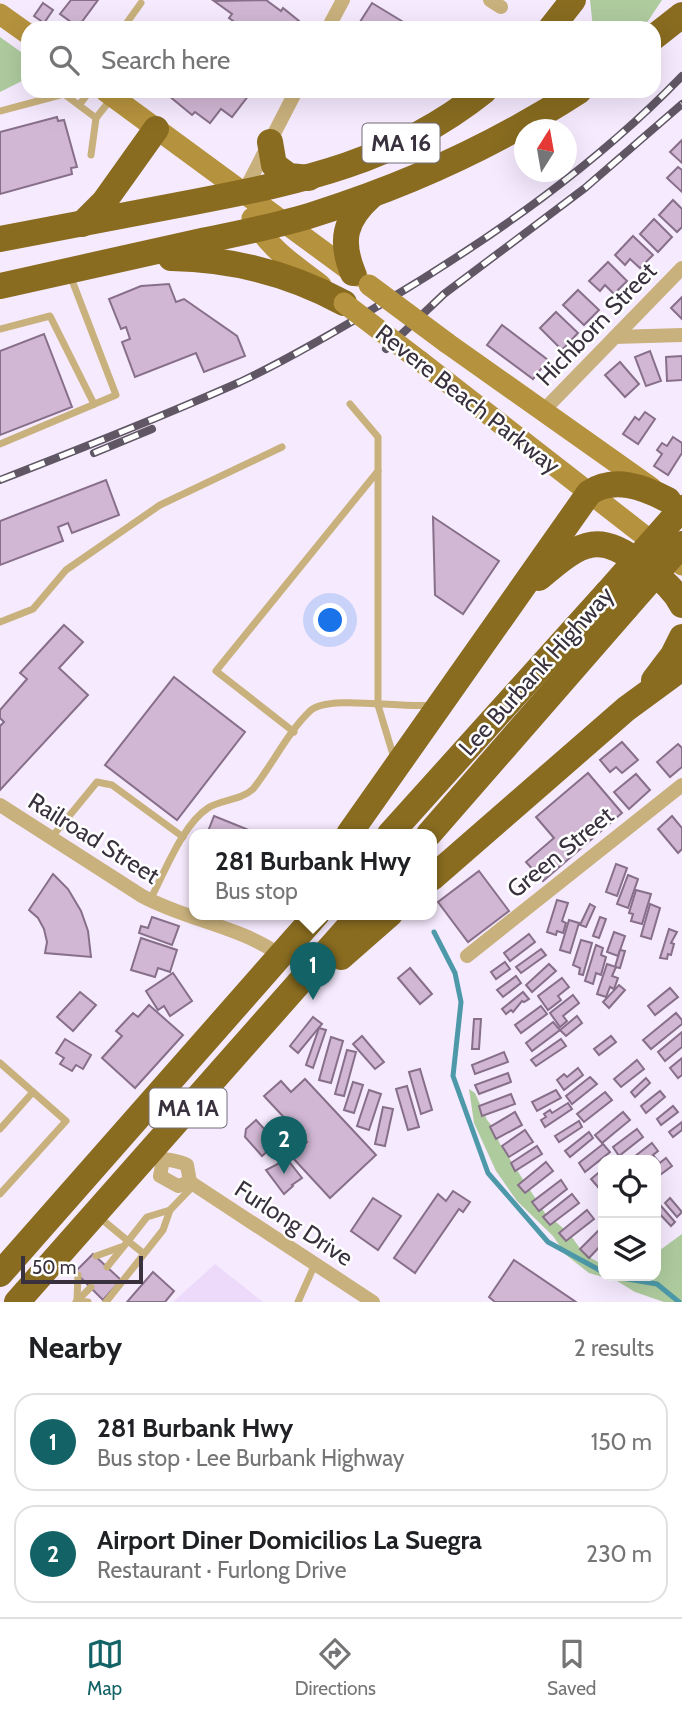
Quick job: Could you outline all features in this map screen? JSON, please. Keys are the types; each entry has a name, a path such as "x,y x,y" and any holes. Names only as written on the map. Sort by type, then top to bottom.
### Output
{"highway":[{"path":"556,21 573,0"},
{"path":"661,32 682,15"},
{"name":"MA 16","path":"0,239 244,193 309,178 398,145 451,116 475,98"},
{"name":"MA 16","path":"0,286 284,222 372,195 483,146 567,98"},
{"path":"82,224 104,202 156,129"},
{"path":"270,142 274,165 289,176 309,178"},
{"path":"361,279 345,250 346,232 355,213 372,195"},
{"path":"123,259 191,258 237,263 303,283 344,303"},
{"path":"353,829 589,493 608,485 626,484 647,490 677,506"},
{"name":"Lee Burbank Highway","path":"433,829 616,601 677,506"},
{"path":"517,598 570,553 583,547 602,544 629,554 672,589 682,605"},
{"name":"Lee Burbank Highway","path":"395,829 616,601 682,544"},
{"path":"437,874 626,709 660,674 682,636"},
{"path":"626,709 682,668"},
{"path":"281,955 297,920"},
{"name":"MA 1A","path":"0,1274 312,920"},
{"name":"MA 1A","path":"18,1302 96,1214 156,1156 260,1027 355,920"},
{"path":"260,1027 383,920"}],"main road":[{"path":"0,13 21,29"},
{"path":"113,98 244,193"},
{"name":"Revere Beach Parkway","path":"244,193 447,343 677,506"},
{"name":"Revere Beach Parkway","path":"244,193 258,228 283,255 682,565"}],"street":[{"path":"331,21 338,2"},
{"path":"244,193 292,98"},
{"name":"Hichborn Street","path":"543,411 682,268"},
{"path":"615,337 682,335"},
{"name":"Green Street","path":"467,956 682,785"},
{"name":"Railroad Street","path":"0,805 150,900 189,916"},
{"name":"Railroad Street","path":"201,920 239,933 281,955"},
{"name":"Furlong Drive","path":"156,1156 175,1159 187,1165 192,1184 373,1302"}],"lane":[{"path":"128,21 141,3"},
{"path":"0,111 50,98"},
{"path":"70,98 96,118"},
{"path":"79,105 84,98"},
{"path":"91,155 96,118 106,98"},
{"path":"0,443 116,395 68,271"},
{"path":"0,329 50,316 94,404"},
{"path":"350,404 378,437 379,705 391,743 395,769"},
{"path":"0,622 33,609 66,570 160,505 282,447"},
{"path":"294,732 216,671 378,471"},
{"path":"189,829 210,807 242,797 253,789 312,709 322,704 412,707 442,702"},
{"path":"51,838 97,782 112,785 183,838"},
{"path":"150,900 189,829"},
{"path":"0,1064 66,1121 0,1194"},
{"path":"0,1129 33,1092"},
{"path":"106,1302 163,1230 170,1210 192,1184"},
{"path":"107,1267 147,1217 170,1210"},
{"path":"96,1214 125,1244 143,1253"},
{"path":"96,1256 125,1244"},
{"path":"298,1302 316,1263"},
{"path":"77,1301 78,1275"},
{"path":"77,1301 91,1287"},
{"path":"77,1301 88,1302"}],"shaded area":[{"path":"215,1264 263,1302 173,1302"}],"green space":[{"path":"590,0 662,0 648,21 592,21"},
{"path":"0,37 21,52 21,82 0,92"},
{"path":"469,1089 475,1093 500,1144 545,1213 569,1233 584,1254 598,1262 598,1276 589,1273 566,1255 553,1236 517,1201 496,1171 474,1123"},
{"path":"682,1234 682,1302 664,1302 635,1292 617,1281 661,1281 661,1249"}],"building":[{"path":"71,0 98,0 82,21 70,21 60,14"},
{"path":"266,0 281,11 283,8 299,21 233,21 229,18 232,14 214,1"},
{"path":"43,3 53,10 45,21 34,16"},
{"path":"372,3 402,21 361,21"},
{"path":"171,98 247,98 232,117 221,109 210,123 195,112 192,115"},
{"path":"57,117 58,121 64,120 77,167 71,168 72,174 0,194 0,132"},
{"path":"682,140 682,163 670,152"},
{"path":"678,167 682,170 682,192 667,178"},
{"path":"673,200 682,209 682,227 677,232 659,215"},
{"path":"654,219 672,237 658,252 640,234"},
{"path":"633,236 653,255 640,268 630,259 625,265 615,255"},
{"path":"608,262 627,281 614,294 605,285 600,291 589,281"},
{"path":"169,284 176,302 184,299 237,336 245,356 204,372 196,353 135,377 122,342 130,339 126,327 121,329 109,299 141,286"},
{"path":"578,290 599,310 584,325 563,305"},
{"path":"682,297 682,319 671,308"},
{"path":"556,312 578,333 562,350 540,328"},
{"path":"502,325 548,360 533,379 487,345"},
{"path":"44,334 72,407 0,435 0,351"},
{"path":"650,351 661,381 646,386 635,357"},
{"path":"682,356 682,380 667,381 666,357"},
{"path":"620,362 639,384 625,397 605,375"},
{"path":"645,412 655,419 638,444 623,434 635,417 639,420"},
{"path":"673,437 682,443 682,453 668,475 654,466 662,454 657,450 662,443 667,446"},
{"path":"106,480 119,515 72,533 68,523 58,527 63,541 0,565 0,521"},
{"path":"433,517 499,561 463,614 435,595"},
{"path":"64,625 83,642 59,668 88,695 0,790 0,726 4,722 0,718 0,710 27,679 20,673"},
{"path":"174,677 245,732 177,820 105,765"},
{"path":"622,742 638,760 622,773 616,767 610,772 600,760"},
{"path":"678,744 682,748 682,767 670,777 657,762"},
{"path":"588,773 622,813 543,881 526,862 554,838 536,817"},
{"path":"636,774 650,790 629,809 614,792"},
{"path":"214,816 246,829 209,829"},
{"path":"672,816 682,828 682,849 678,853 658,829"},
{"path":"616,864 627,868 617,896 606,892"},
{"path":"479,871 509,911 468,942 438,902"},
{"path":"53,874 68,889 81,911 88,931 91,957 45,953 47,942 44,929 38,918 29,910"},
{"path":"628,875 638,879 628,908 617,904"},
{"path":"636,890 651,894 642,924 631,921 633,914 629,913"},
{"path":"557,900 568,903 562,921 566,923 563,933 557,931 556,935 547,932"},
{"path":"590,904 595,907 586,927 580,925"},
{"path":"650,904 660,908 651,939 641,936"},
{"path":"152,917 179,926 172,945 139,933 141,926 148,928"},
{"path":"600,917 606,919 599,938 593,936"},
{"path":"569,920 579,923 570,953 560,950"},
{"path":"669,929 677,932 671,943 674,944 671,955 668,954 667,959 660,958"},
{"path":"614,932 625,936 618,956 607,952"},
{"path":"529,934 535,942 510,961 504,953"},
{"path":"141,938 177,950 170,972 158,968 155,977 131,970"},
{"path":"581,940 592,943 583,975 579,974 580,968 573,965"},
{"path":"596,945 603,948 601,955 606,957 601,975 596,973 593,984 585,981"},
{"path":"541,949 546,955 521,973 516,967"},
{"path":"620,950 625,951 620,968 615,967"},
{"path":"505,962 510,969 496,979 491,972"},
{"path":"549,964 556,971 532,992 526,985"},
{"path":"607,964 616,967 612,976 618,978 614,989 610,987 606,997 597,994"},
{"path":"410,968 432,994 420,1004 398,978"},
{"path":"173,973 192,1001 170,1016 164,1006 158,1010 146,991"},
{"path":"516,976 521,983 503,997 497,990"},
{"path":"562,978 569,987 558,996 561,1000 548,1010 538,996"},
{"path":"619,985 625,990 609,1008 603,1002"},
{"path":"670,988 678,997 655,1015 648,1006"},
{"path":"80,992 96,1005 73,1031 57,1017"},
{"path":"523,992 529,999 522,1001 513,1012 511,1010 506,1014 502,1009"},
{"path":"573,995 579,1003 563,1016 567,1021 560,1027 550,1013"},
{"path":"149,1005 183,1035 135,1088 102,1058 122,1036 116,1031 133,1013 138,1017"},
{"path":"541,1006 547,1014 521,1033 515,1025"},
{"path":"676,1013 682,1024 651,1049 643,1040"},
{"path":"577,1016 582,1023 566,1036 560,1030"},
{"path":"313,1017 322,1024 298,1053 290,1046"},
{"path":"474,1019 481,1019 479,1049 472,1049"},
{"path":"553,1022 560,1030 532,1051 526,1043"},
{"path":"319,1028 326,1030 313,1068 306,1065"},
{"path":"682,1032 682,1047 665,1061 658,1052"},
{"path":"362,1036 384,1062 375,1069 353,1044"},
{"path":"611,1036 616,1042 599,1055 594,1049"},
{"path":"331,1037 343,1041 331,1083 319,1080"},
{"path":"65,1039 91,1055 83,1069 76,1065 72,1071 60,1064 64,1058 56,1053"},
{"path":"561,1039 566,1046 536,1066 531,1060"},
{"path":"347,1050 356,1052 344,1096 335,1094"},
{"path":"504,1052 508,1062 475,1074 472,1065"},
{"path":"682,1058 682,1075 678,1078 670,1068"},
{"path":"637,1060 644,1069 621,1087 614,1079"},
{"path":"578,1068 583,1075 564,1090 557,1080 564,1074 567,1077"},
{"path":"420,1069 432,1110 421,1114 409,1072"},
{"path":"508,1073 511,1082 479,1094 475,1085"},
{"path":"590,1077 597,1084 572,1104 566,1096"},
{"path":"646,1078 650,1083 635,1097 631,1092"},
{"path":"305,1079 376,1155 330,1198 292,1157 307,1142 264,1096 281,1081 291,1092"},
{"path":"353,1082 363,1085 354,1113 344,1110"},
{"path":"407,1086 419,1127 408,1130 396,1089"},
{"path":"369,1090 381,1094 369,1130 357,1126"},
{"path":"556,1090 561,1098 537,1111 532,1102"},
{"path":"660,1091 665,1097 646,1113 641,1106"},
{"path":"605,1092 612,1100 584,1122 577,1114"},
{"path":"511,1094 515,1104 482,1116 479,1106"},
{"path":"568,1103 572,1109 545,1127 541,1120 546,1117 544,1114 550,1110 552,1113"},
{"path":"673,1106 678,1112 661,1125 657,1119"},
{"path":"383,1107 393,1109 385,1146 375,1144"},
{"path":"515,1112 522,1125 496,1139 490,1127"},
{"path":"623,1112 630,1120 602,1143 595,1135"},
{"path":"256,1120 277,1143 262,1156 245,1137 246,1129"},
{"path":"579,1121 582,1127 559,1142 555,1136"},
{"path":"682,1122 682,1130 673,1137 669,1132"},
{"path":"637,1129 643,1137 620,1155 613,1147"},
{"path":"525,1130 533,1142 509,1157 502,1146"},
{"path":"589,1132 593,1138 570,1157 565,1151"},
{"path":"652,1143 658,1151 653,1155 636,1155"},
{"path":"603,1144 610,1152 598,1155 598,1162 585,1172 579,1163"},
{"path":"537,1146 542,1154 515,1171 511,1163"},
{"path":"666,1158 672,1166 661,1174 661,1162"},
{"path":"287,1159 302,1178 284,1194 266,1170"},
{"path":"546,1162 553,1171 525,1193 518,1185"},
{"path":"598,1173 598,1187 591,1179"},
{"path":"561,1180 567,1189 539,1211 532,1202"},
{"path":"453,1191 470,1202 463,1212 459,1209 415,1273 394,1258 438,1194 446,1201"},
{"path":"572,1194 579,1203 550,1225 543,1217"},
{"path":"373,1198 401,1216 378,1250 351,1231"},
{"path":"670,1198 682,1212 677,1217 665,1203"},
{"path":"661,1206 675,1222 671,1226 661,1215"},
{"path":"587,1210 594,1219 566,1241 559,1233"},
{"path":"598,1231 598,1248 589,1258 580,1249"},
{"path":"93,1254 121,1280 103,1300 75,1272"},
{"path":"514,1260 576,1302 495,1302 489,1297"},
{"path":"153,1272 174,1291 165,1302 127,1302"}],"waterway":[{"path":"434,932 455,973 461,1002 453,1076 488,1173 548,1242 598,1269"},
{"path":"639,1281 657,1284 679,1302"}],"railway":[{"path":"661,97 682,76"},
{"path":"0,480 240,382 352,322 466,251 542,198 615,140 660,98"},
{"path":"386,349 444,294 585,188 682,104"},
{"path":"94,453 152,429"}],"place":[{"name":"281 Burbank Hwy","path":"313,1000"},
{"name":"Airport Diner Domicilios La Suegra","path":"284,1174"}]}
